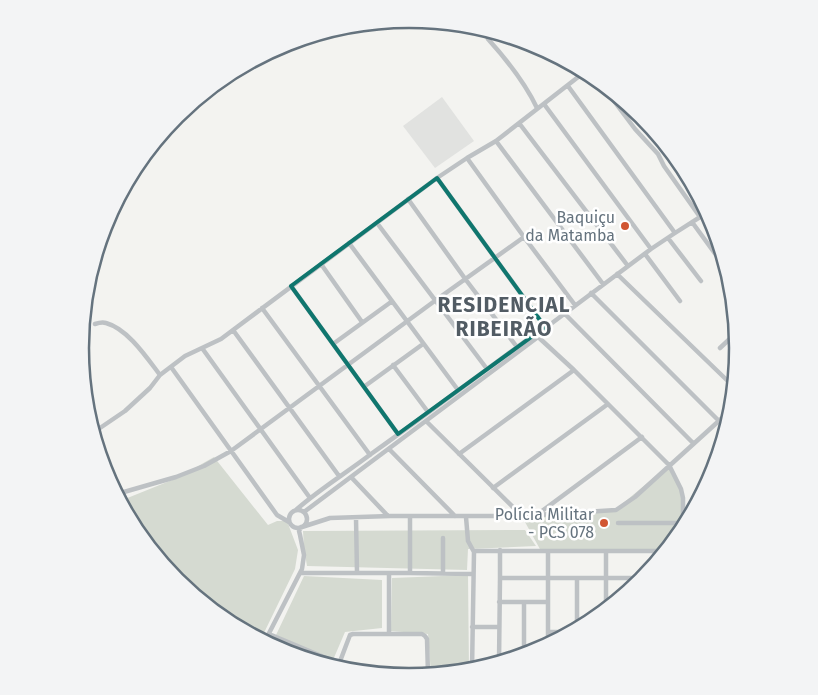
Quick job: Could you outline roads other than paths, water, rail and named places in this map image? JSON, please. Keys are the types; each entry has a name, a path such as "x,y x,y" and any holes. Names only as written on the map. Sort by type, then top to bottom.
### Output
{"street":[{"path":"490,38 488,39 519,78 537,108"},
{"path":"100,428 125,411 150,388 160,375 185,356 215,342 233,330 437,178 466,158 496,141 579,76"},
{"path":"568,86 675,233"},
{"path":"544,104 651,249"},
{"path":"304,512 426,421 545,327 651,249 700,217 664,166 658,154 635,129 618,105"},
{"path":"520,123 628,266"},
{"path":"496,141 603,284"},
{"path":"466,158 575,305"},
{"path":"437,178 545,327"},
{"path":"408,199 516,347"},
{"path":"377,222 487,369"},
{"path":"692,222 714,253"},
{"path":"124,492 176,477 204,466 231,451 524,237"},
{"path":"668,238 701,281"},
{"path":"349,243 458,390"},
{"path":"645,254 680,302"},
{"path":"321,264 362,322"},
{"path":"617,274 727,380"},
{"path":"291,286 398,434"},
{"path":"294,527 302,527 330,518 522,516 616,510 635,497 719,421 591,293"},
{"path":"333,344 391,302"},
{"path":"262,308 370,455"},
{"path":"564,314 694,443"},
{"path":"95,324 105,323 120,330 135,344 160,375"},
{"path":"233,330 339,476"},
{"path":"277,515 297,510 339,476 516,347 538,334"},
{"path":"538,334 669,466 681,489 684,512"},
{"path":"720,348 729,340"},
{"path":"365,386 423,344"},
{"path":"202,348 310,498"},
{"path":"393,365 428,412"},
{"path":"172,367 277,515 294,527 302,544"},
{"path":"459,454 574,370"},
{"path":"493,488 608,404"},
{"path":"426,421 522,516"},
{"path":"537,515 642,437"},
{"path":"389,449 455,516"},
{"path":"351,477 388,516"},
{"path":"297,510 304,512"},
{"path":"289,522 288,518 291,512"},
{"path":"304,512 307,519"},
{"path":"410,516 410,573"},
{"path":"466,517 468,542 474,552 472,661"},
{"path":"356,518 357,573"},
{"path":"307,519 317,522"},
{"path":"307,519 300,535 304,564 301,574 269,634 315,654"},
{"path":"618,523 676,523"},
{"path":"442,573 443,538"},
{"path":"474,552 500,550 548,552 655,551"},
{"path":"499,655 500,550"},
{"path":"606,551 606,599"},
{"path":"548,552 548,635"},
{"path":"389,573 389,633"},
{"path":"301,574 473,574"},
{"path":"500,578 631,578"},
{"path":"577,578 577,620"},
{"path":"500,602 548,602"},
{"path":"524,602 524,646"},
{"path":"472,627 499,627"},
{"path":"548,632 555,632"},
{"path":"341,660 350,635 353,634 422,634 427,639 428,667"}],"place":[{"name":"Baquiçu da Matamba","path":"625,226"},
{"name":"Polícia Militar - PCS 078","path":"604,523"}],"district":[{"name":"RESIDENCIAL RIBEIRÃO","path":"504,317"}]}
